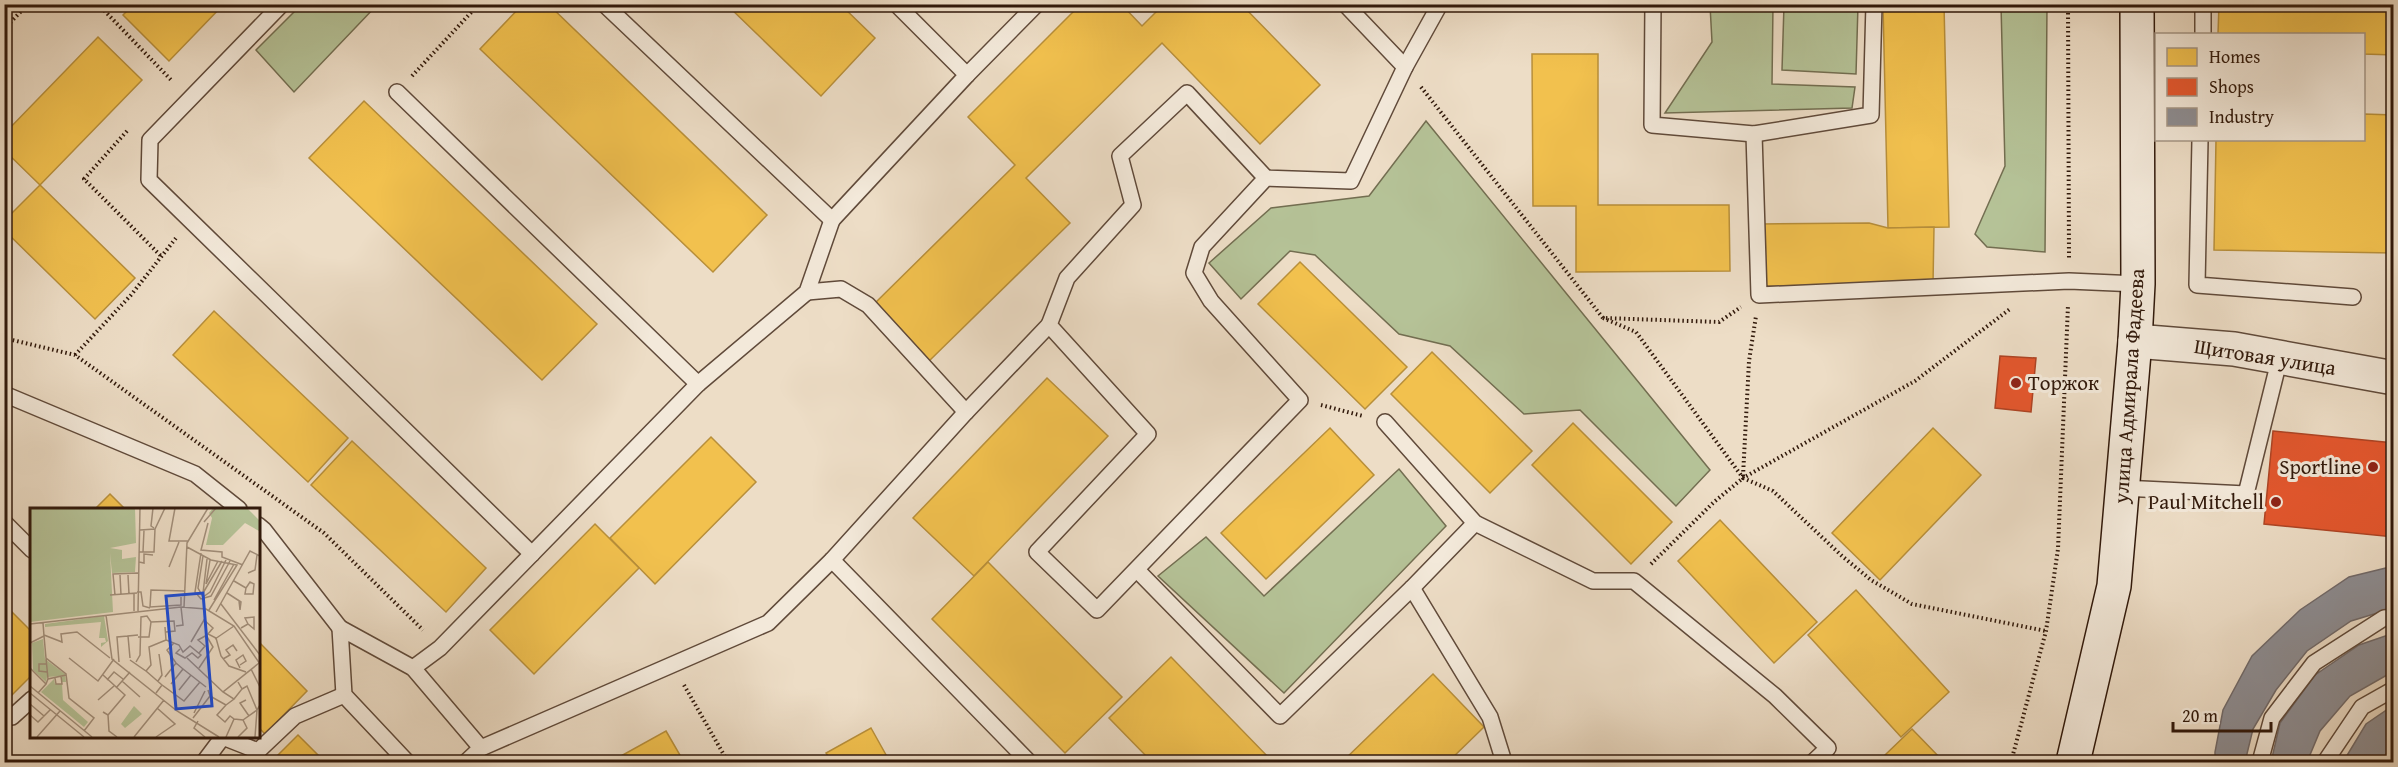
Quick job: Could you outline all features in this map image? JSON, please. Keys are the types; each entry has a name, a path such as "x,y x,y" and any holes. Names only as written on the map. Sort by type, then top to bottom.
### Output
{"main road":[{"name":"улица Адмирала Фадеева","path":"2073,762 2114,586 2135,341 2138,284 2137,4"},
{"name":"Щитовая улица","path":"2135,341 2234,349 2394,378"}],"lane":[{"path":"282,4 150,140 149,180 532,554"},
{"path":"604,4 832,220"},
{"path":"896,4 967,75"},
{"path":"413,668 440,648 698,384 807,292 832,220 967,75 1037,4"},
{"path":"1345,4 1405,67"},
{"path":"466,762 481,748 768,623 832,560 1048,325 1067,278 1133,205 1120,156 1187,93 1266,178 1351,181 1405,67 1440,4"},
{"path":"1653,4 1652,125 1754,134 1871,115 1874,4"},
{"path":"2203,4 2203,33"},
{"path":"397,93 698,384"},
{"path":"1754,134 1759,295 2069,280 2138,284"},
{"path":"2200,141 2197,285 2353,297"},
{"path":"1048,325 1148,434 1037,552 1097,610 1300,400 1211,301 1194,273 1202,247 1266,178"},
{"path":"807,292 840,289 868,305 966,412"},
{"path":"2122,488 2246,494 2280,357"},
{"path":"4,394 195,474 238,508"},
{"path":"1385,422 1475,523 1593,581 1634,581 1775,696 1827,748 1813,762"},
{"path":"4,522 30,548"},
{"path":"1137,570 1280,716 1412,588 1475,523"},
{"path":"260,527 340,628 413,668 481,748"},
{"path":"832,560 1029,762"},
{"path":"1412,588 1490,717 1499,759"},
{"path":"2260,762 2272,718 2314,663 2384,618 2394,617"},
{"path":"340,628 344,695 407,762"},
{"path":"2325,762 2362,707 2394,689"},
{"path":"223,737 258,751 295,716 344,695"},
{"path":"4,710 12,717 30,701"},
{"path":"204,762 220,737"}],"path":[{"path":"4,28 28,4"},
{"path":"98,4 172,81"},
{"path":"397,93 479,4"},
{"path":"2012,762 2046,632 2058,549 2069,280 2068,4"},
{"path":"1405,67 1603,318 1636,332 1743,478 1773,491 1871,580 1912,604 2046,632"},
{"path":"75,355 131,295 191,219"},
{"path":"1634,581 1714,502 1743,478 1915,381 2045,282"},
{"path":"1603,318 1719,322 1759,295"},
{"path":"1743,478 1749,361 1759,295"},
{"path":"1300,400 1385,422"},
{"path":"672,665 728,762"}],"green space":[{"path":"302,4 377,5 294,92 256,50"},
{"path":"1710,5 1773,5 1772,84 1855,87 1852,108 1665,113 1712,42"},
{"path":"1784,5 1858,5 1856,74 1782,70"},
{"path":"2001,5 2047,5 2045,252 1987,247 1975,234 2005,166"},
{"path":"1426,121 1710,470 1676,506 1580,410 1524,414 1450,346 1399,334 1315,255 1290,251 1241,299 1209,263 1271,208 1369,196"},
{"path":"1399,469 1446,526 1284,693 1158,576 1206,537 1264,596"}],"building: Homes":[{"path":"134,4 224,4 169,61 123,15"},
{"path":"523,4 548,4 767,215 713,272 480,49"},
{"path":"726,4 840,4 875,38 821,96"},
{"path":"1081,4 1121,4 1142,26 1164,4 1241,4 1320,85 1260,144 1162,43 1026,178 1070,223 926,364 871,307 1015,165 968,117"},
{"path":"1883,4 1944,4 1949,227 1888,228"},
{"path":"2219,4 2394,4 2394,55 2365,54 2365,33 2218,33"},
{"path":"98,37 142,80 40,185 4,150 4,134"},
{"path":"1532,54 1598,54 1598,205 1729,205 1730,271 1576,272 1576,206 1533,206"},
{"path":"364,101 597,324 542,380 309,158"},
{"path":"2365,114 2394,115 2394,253 2214,250 2216,141 2365,141"},
{"path":"40,185 135,278 95,319 4,230 4,221"},
{"path":"1869,223 1888,228 1934,227 1933,284 1763,286 1762,224"},
{"path":"1300,262 1407,367 1365,409 1258,304"},
{"path":"214,311 348,438 308,482 173,355"},
{"path":"1432,352 1532,451 1490,493 1391,394"},
{"path":"1047,378 1108,436 974,576 913,518"},
{"path":"1573,423 1672,522 1631,564 1532,465"},
{"path":"1330,428 1374,475 1266,579 1221,533"},
{"path":"1933,428 1981,475 1880,580 1832,533"},
{"path":"711,437 756,482 655,584 610,538"},
{"path":"352,441 486,568 446,612 311,485"},
{"path":"110,494 124,508 96,508"},
{"path":"1720,520 1817,622 1774,663 1678,561"},
{"path":"595,524 639,568 534,674 490,630"},
{"path":"988,562 1122,697 1065,753 932,619"},
{"path":"1856,590 1949,692 1901,737 1808,635"},
{"path":"4,604 30,630 30,677 9,698 4,693"},
{"path":"260,643 307,691 265,734 260,729"},
{"path":"1171,657 1273,762 1152,762 1109,718"},
{"path":"1433,674 1484,727 1448,762 1342,762"},
{"path":"871,728 890,762 832,762 826,753"},
{"path":"1912,729 1944,762 1878,762 1885,755"},
{"path":"666,731 684,762 610,762"},
{"path":"298,735 325,762 271,762"}],"building: Shops":[{"name":"Торжок","path":"2000,356 2036,358 2031,412 1995,408"},
{"path":"2273,431 2394,443 2394,537 2264,524"}],"building: Industry":[{"path":"2394,566 2394,608 2351,621 2307,651 2276,690 2253,729 2245,762 2215,762 2223,710 2252,656 2300,610 2349,577"},
{"path":"2394,633 2394,671 2350,696 2320,731 2307,762 2271,762 2280,723 2315,675 2359,645"},
{"path":"2394,705 2394,748 2386,754 2384,762 2343,762 2366,724"}],"place":[{"name":"Торжок","path":"2016,383"},
{"name":"Sportline","path":"2373,467"},
{"name":"Paul Mitchell","path":"2276,502"}]}
